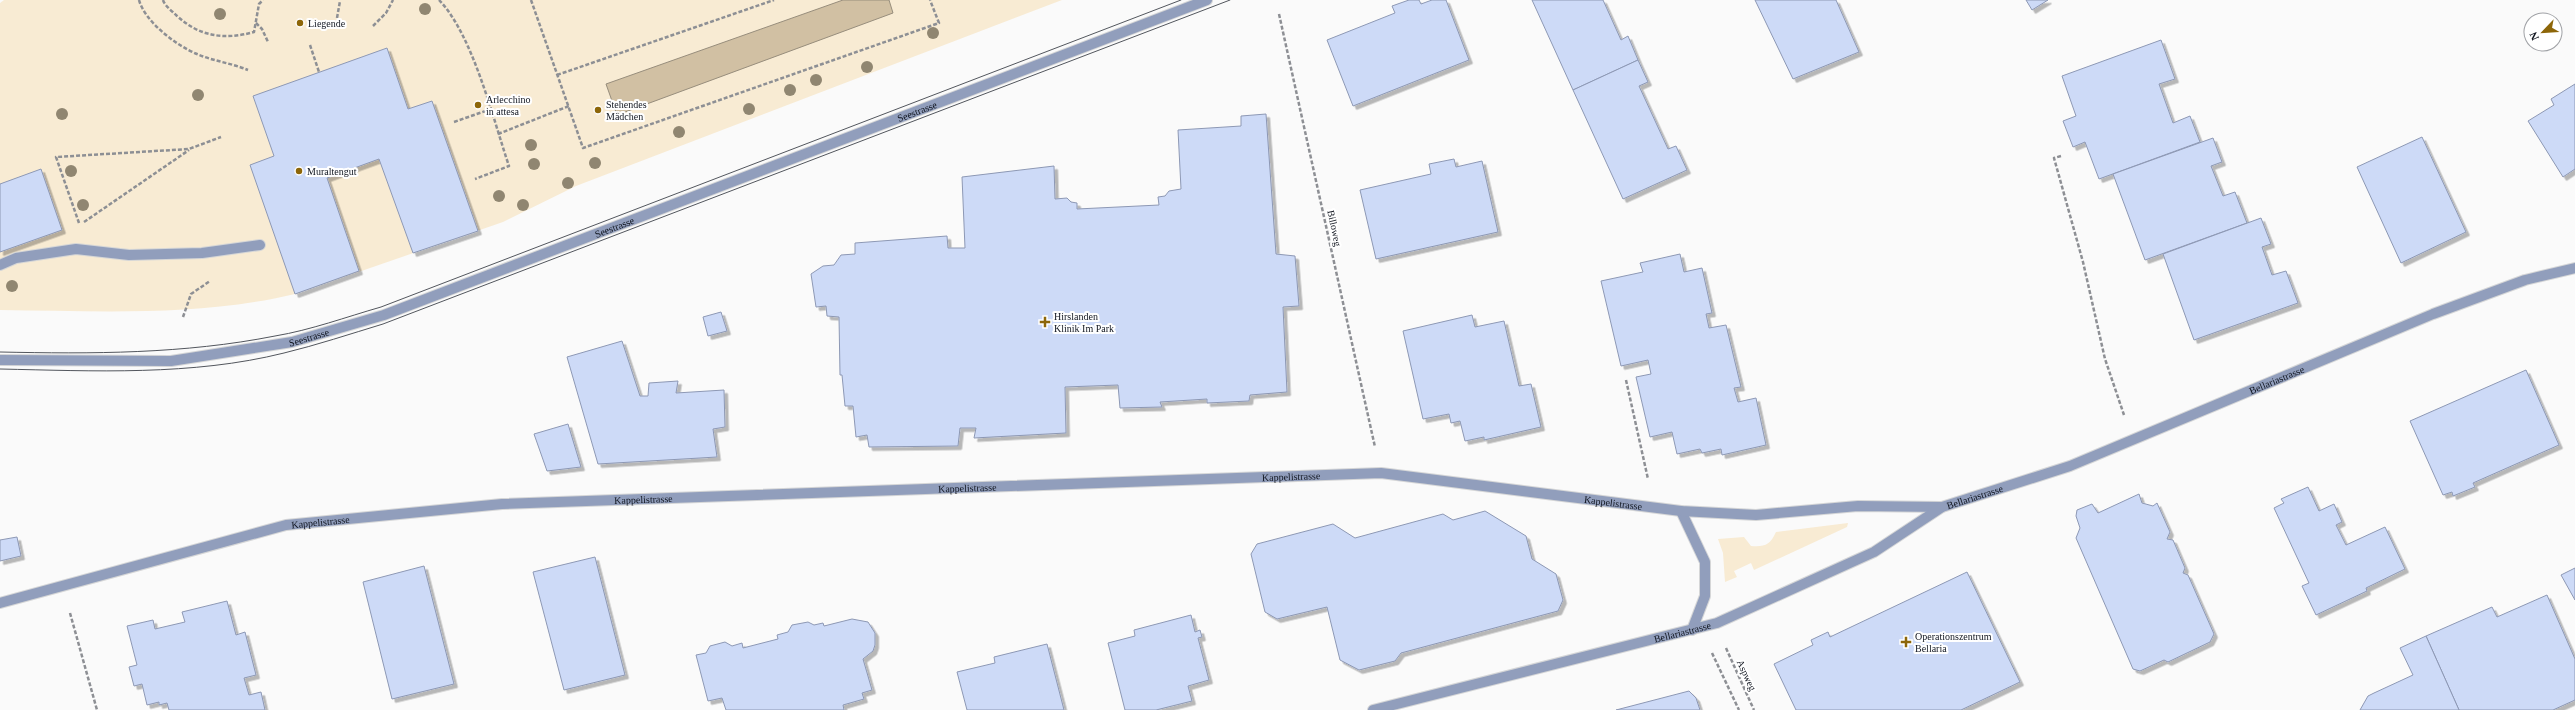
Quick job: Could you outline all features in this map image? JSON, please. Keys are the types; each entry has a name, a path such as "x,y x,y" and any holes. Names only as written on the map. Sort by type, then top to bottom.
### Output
{"street":[{"name":"Seestrasse","path":"0,360 171,361 292,342 376,317 1207,0"},
{"path":"0,265 16,258 76,248 129,256 202,253 260,245"},
{"name":"Bellariastrasse","path":"1373,710 1717,623 1874,552 1942,507 2070,466 2433,314 2525,280 2575,268"},
{"name":"Kappelistrasse","path":"0,602 62,587 286,525 502,504 1381,473 1681,512 1756,515 1858,506 1942,507"},
{"path":"1681,512 1705,562 1705,596 1692,630"}],"path":[{"path":"139,0 140,6 161,32 197,54 248,70"},
{"path":"163,0 187,25 209,36 234,37 254,32 259,4 263,0"},
{"path":"337,18 340,0"},
{"path":"372,26 386,13 393,0"},
{"path":"439,0 460,30 491,109 498,134 510,166 475,179"},
{"path":"531,0 583,148 939,23 930,0"},
{"path":"557,75 774,0"},
{"name":"Billoweg","path":"1279,14 1375,447"},
{"path":"256,23 262,29 268,42"},
{"path":"310,45 319,72"},
{"path":"498,134 569,106"},
{"path":"454,122 491,109"},
{"path":"189,149 56,157 80,225 189,149 221,137"},
{"path":"2061,156 2054,158 2083,262 2105,359 2125,417"},
{"path":"1626,380 1648,481"},
{"path":"62,587 97,710"},
{"name":"Aspweg","path":"1725,646 1754,710"},
{"path":"1711,650 1740,710"}],"shaded area":[{"name":"Muraltengut","path":"4,0 1062,0 576,186 503,222 295,294 222,306 148,311 111,311 0,310 0,3"},
{"path":"843,0 889,0 893,13 617,115 606,84"},
{"path":"1848,523 1847,527 1754,570 1751,563 1734,571 1737,577 1725,582 1723,553 1718,539 1744,537 1751,546 1760,546 1772,540 1776,532"}],"building":[{"path":"1409,0 1419,0 1421,4 1432,0 1446,0 1469,60 1353,106 1327,40 1395,13 1392,6"},
{"path":"1532,0 1603,0 1621,40 1628,36 1638,60 1573,90"},
{"path":"1755,0 1836,0 1859,52 1793,79"},
{"path":"2026,0 2048,0 2032,10"},
{"path":"2161,40 2175,79 2159,84 2173,123 2190,116 2200,142 2099,179 2085,142 2073,147 2063,121 2076,116 2062,76"},
{"name":"Muraltengut","path":"387,48 408,109 432,101 478,231 413,253 379,159 327,178 359,271 295,294 250,165 274,156 253,96"},
{"path":"1638,60 1648,82 1639,86 1668,149 1676,146 1687,170 1623,199 1573,90"},
{"path":"2575,84 2575,169 2563,177 2528,121 2554,105 2551,99"},
{"path":"1266,114 1276,254 1295,256 1299,306 1283,307 1287,392 1250,395 1249,401 1207,403 1207,399 1160,402 1162,407 1120,408 1118,385 1065,387 1066,433 974,438 976,428 960,428 958,446 869,447 867,435 856,437 853,406 845,406 842,375 840,375 839,317 827,316 826,306 816,307 811,274 823,266 834,265 841,255 855,254 855,243 947,236 948,248 965,248 962,177 1054,166 1055,199 1067,198 1071,202 1077,203 1077,209 1159,205 1158,197 1165,196 1169,191 1181,189 1178,130 1241,126 1241,116"},
{"path":"2422,137 2466,232 2401,263 2357,167"},
{"path":"2213,138 2222,162 2211,166 2223,196 2235,192 2247,223 2145,260 2113,174"},
{"path":"1454,159 1456,167 1482,161 1498,232 1376,259 1360,190 1431,174 1429,164"},
{"path":"41,169 62,230 0,252 0,184"},
{"path":"2261,218 2271,244 2262,247 2272,275 2286,271 2298,303 2194,340 2163,254"},
{"path":"1680,254 1684,272 1702,268 1712,313 1706,314 1709,328 1726,325 1741,387 1734,388 1738,402 1756,398 1766,445 1722,455 1721,449 1702,453 1700,449 1677,454 1672,432 1650,437 1636,377 1651,374 1648,360 1621,366 1601,281 1643,272 1640,263"},
{"path":"721,312 727,331 708,336 703,317"},
{"path":"1472,315 1475,327 1504,321 1519,386 1531,384 1541,427 1484,440 1484,437 1465,441 1460,421 1451,423 1449,414 1423,419 1403,331"},
{"path":"622,341 640,396 648,396 649,383 678,381 676,393 724,390 725,427 713,429 717,457 598,464 567,357"},
{"path":"2526,370 2559,445 2473,483 2475,487 2453,496 2452,492 2443,495 2410,421"},
{"path":"568,424 581,467 547,471 534,434"},
{"path":"2308,487 2319,511 2334,504 2342,522 2336,525 2346,545 2385,527 2405,569 2366,588 2367,591 2316,615 2302,586 2309,583 2274,508 2284,503 2281,499"},
{"path":"2139,494 2142,503 2153,506 2157,503 2170,532 2167,539 2173,540 2185,568 2183,573 2188,575 2214,634 2210,642 2168,662 2164,660 2140,671 2133,669 2076,538 2080,528 2076,516 2077,510 2092,504 2098,513"},
{"path":"1485,511 1526,536 1532,559 1556,574 1563,600 1558,611 1401,653 1395,661 1359,670 1340,660 1327,607 1277,619 1265,612 1251,554 1257,544 1333,524 1355,538 1443,514 1453,520"},
{"path":"17,537 21,556 0,561 0,540"},
{"path":"595,557 625,675 564,690 533,572"},
{"path":"424,566 454,684 392,699 363,582"},
{"path":"2575,568 2575,600 2561,575"},
{"name":"Operationszentrum Bellaria","path":"1967,572 2020,682 1961,710 1796,710 1774,664 1813,645 1811,640 1828,632 1830,637"},
{"path":"2547,595 2575,659 2575,700 2553,710 2459,710 2426,636 2492,607 2497,617"},
{"path":"227,601 236,635 245,632 256,675 244,678 249,695 261,692 265,710 169,710 167,703 159,705 159,702 147,705 142,684 134,686 129,667 137,665 127,626 153,620 155,629 185,622 182,612"},
{"path":"1191,615 1195,632 1200,630 1202,637 1198,638 1209,680 1188,686 1192,701 1156,710 1125,710 1108,643 1135,636 1134,630"},
{"path":"852,619 868,622 875,633 875,645 873,651 863,659 872,690 862,693 864,699 843,705 844,710 726,710 722,698 708,701 696,655 706,653 710,646 725,642 732,646 742,643 743,648 778,639 777,635 788,632 792,625 808,622 814,625 823,623 824,626"},
{"path":"2426,636 2459,710 2360,710 2368,696 2413,675 2400,648"},
{"path":"1047,644 1064,710 967,710 957,672 995,663 994,657"},
{"path":"1689,691 1696,698 1700,710 1616,710"}],"tram line":[{"path":"0,352 103,353 172,350 241,342 302,330 328,323 381,307 1181,0"},
{"path":"0,369 71,371 178,369 249,360 284,353 334,339 383,324 1230,0"}],"place":[{"name":"Liegende","path":"300,23"},
{"name":"Arlecchino in attesa","path":"478,105"},
{"name":"Stehendes Mädchen","path":"598,110"},
{"name":"Muraltengut","path":"299,171"},
{"name":"Hirslanden Klinik Im Park","path":"1045,322"},
{"name":"Operationszentrum Bellaria","path":"1906,642"}]}
